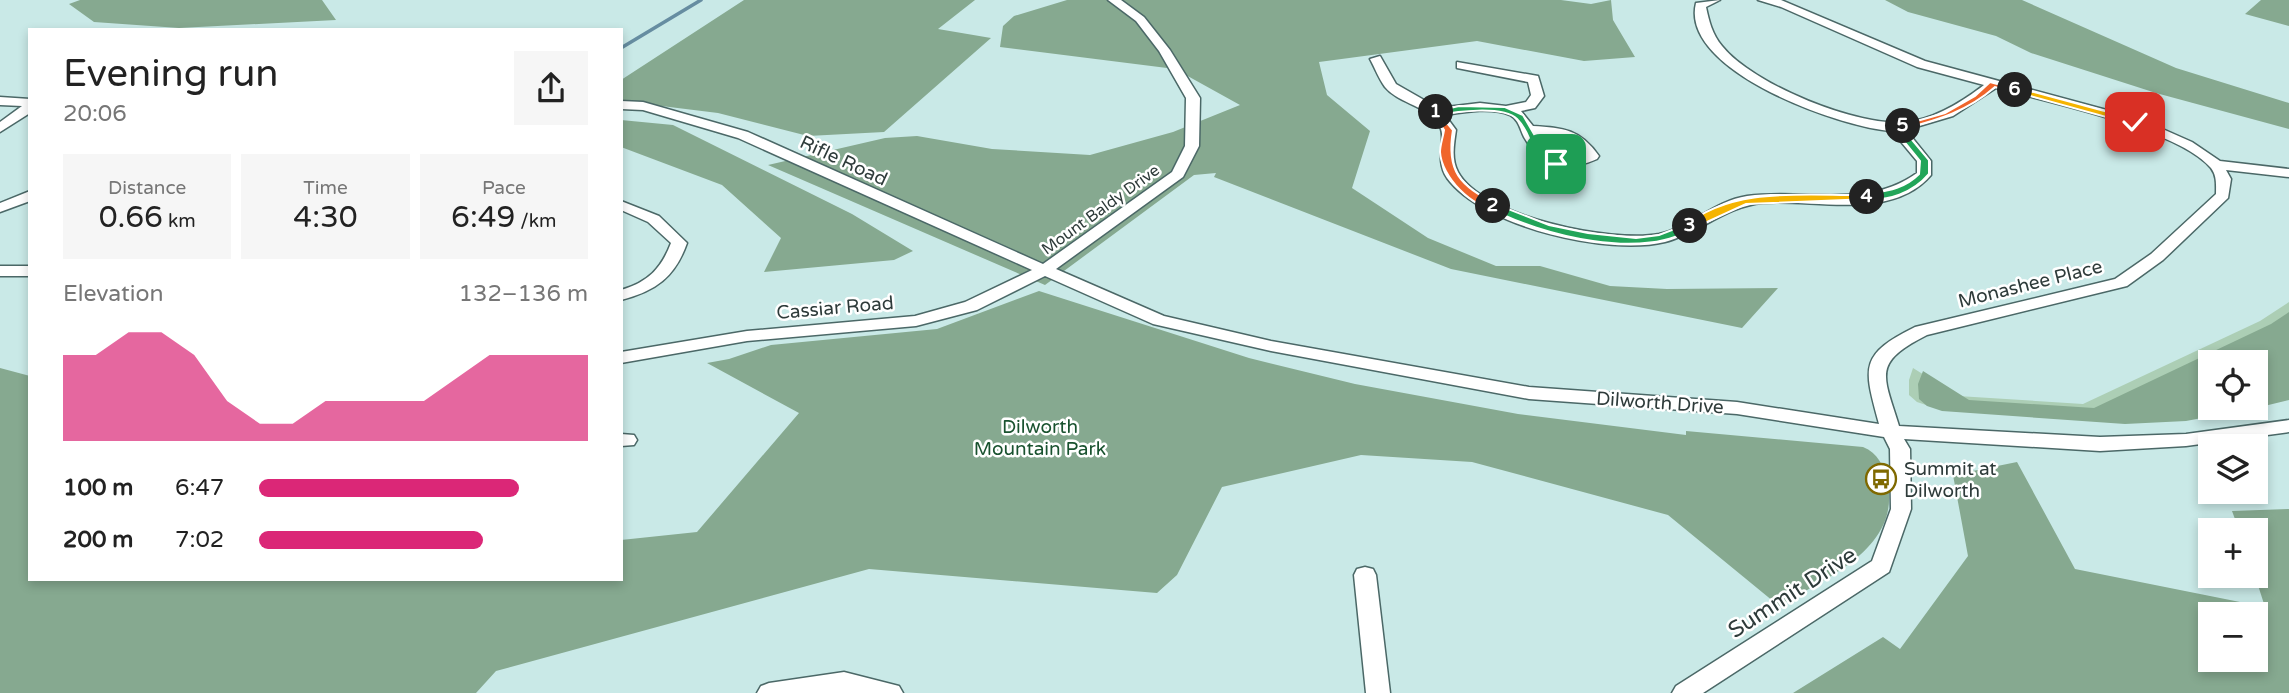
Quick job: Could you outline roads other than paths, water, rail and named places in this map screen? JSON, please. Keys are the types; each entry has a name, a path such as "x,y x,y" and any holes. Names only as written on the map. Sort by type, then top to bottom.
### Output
{"street":[{"name":"Mount Baldy Drive","path":"1045,270 1178,174 1192,146 1193,98 1164,50 1140,19 1114,0"},
{"path":"1714,0 1700,5 1701,21 1718,47 1738,69 1789,99 1868,123 1897,128 1948,114 1978,97 1993,84"},
{"path":"1764,0 1784,5 1921,64 2135,122 2187,145 2216,165 2289,173"},
{"path":"1376,59 1391,86 1436,113 1449,130 1445,154 1454,177 1472,195 1510,215 1547,228 1588,236 1636,241 1661,238 1745,201 1853,199 1888,195 1912,187 1924,174 1924,160 1897,128"},
{"path":"1436,113 1459,108 1505,110 1530,105 1538,96 1534,79 1461,65"},
{"path":"0,101 28,105"},
{"name":"Rifle Road","path":"623,104 643,106 687,117 743,135 1045,270"},
{"path":"0,128 28,107"},
{"path":"1505,110 1520,117 1527,130"},
{"name":"Monashee Place","path":"1891,432 1877,380 1878,362 1895,344 1921,331 2121,283 2157,257 2223,195 2224,179 2216,165"},
{"path":"0,208 28,196"},
{"path":"623,205 643,210 664,225 680,243 671,268 651,286 623,294"},
{"name":"Cassiar Road","path":"623,358 747,336 916,321 971,306 1045,270"},
{"name":"Dilworth Drive","path":"1045,270 1159,320 1272,346 1529,393 1737,408 1891,432 2100,444 2186,440 2289,426"},
{"path":"0,271 28,271"},
{"name":"Summit Drive","path":"1684,693 1881,566 1901,509 1900,449 1891,432"},
{"path":"1365,575 1378,693"},
{"path":"769,693 844,682 891,693"}],"waterway":[{"path":"623,47 701,0"}],"place":[{"name":"Summit at Dilworth","path":"1881,479"}],"park label":[{"name":"Dilworth Mountain Park","path":"1040,437"}]}
